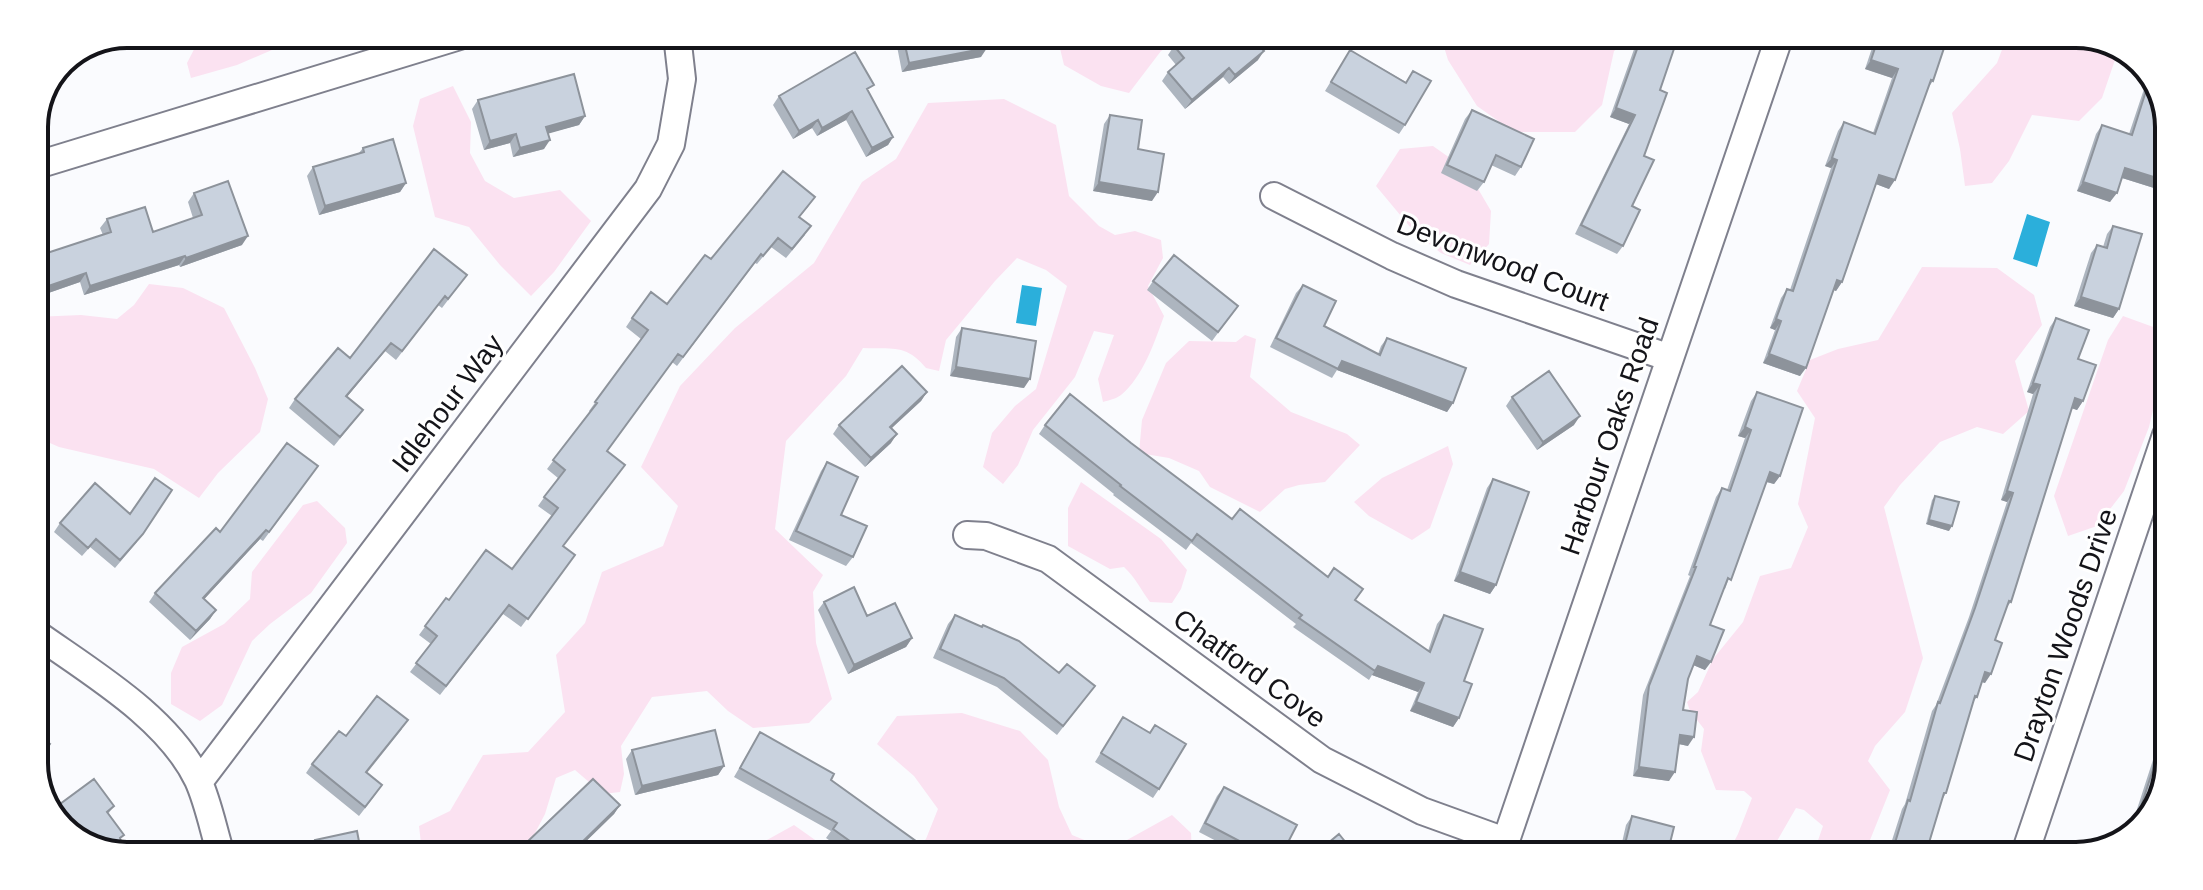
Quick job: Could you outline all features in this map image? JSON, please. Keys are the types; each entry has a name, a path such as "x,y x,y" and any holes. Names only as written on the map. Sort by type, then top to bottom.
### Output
{"street":[{"path":"48,162 420,48"},
{"name":"Idlehour Way","path":"199,782 648,189 671,144 682,79 678,48"},
{"name":"Harbour Oaks Road","path":"1505,842 1776,48"},
{"name":"Devonwood Court","path":"1274,196 1392,256 1456,284 1670,358"},
{"name":"Drayton Woods Drive","path":"2029,842 2155,468"},
{"name":"Chatford Cove","path":"967,535 986,536 1048,559 1322,760 1490,842"},
{"path":"48,642 144,712 183,755 199,782 217,842"}],"shaded area":[{"path":"195,48 276,48 237,65 191,78 187,63"},
{"path":"1060,48 1166,48 1129,93 1101,86 1064,65"},
{"path":"1444,48 1618,48 1614,51 1602,105 1575,132 1514,132 1477,106 1448,60"},
{"path":"2003,48 2076,48 2101,52 2115,59 2102,98 2079,121 2032,115 2009,161 1992,183 1965,186 1952,113 1997,63"},
{"path":"453,86 471,122 470,153 485,181 514,198 560,190 591,221 554,272 531,296 469,227 435,217 413,126 420,99"},
{"path":"1004,99 1056,125 1069,196 1099,226 1115,235 1135,231 1161,240 1163,258 1148,286 1164,316 1136,379 1121,395 1103,402 1098,379 1114,335 1094,331 1075,377 1033,430 1018,465 1003,484 983,467 992,433 1015,406 1036,389 1067,286 1046,270 1017,258 946,340 939,371 926,368 905,351 863,348 846,376 786,441 775,529 823,575 813,592 816,643 832,699 809,723 753,728 728,711 707,691 652,697 621,746 624,774 620,792 603,794 575,770 556,778 545,814 530,842 421,842 419,826 450,811 483,755 528,752 565,712 556,655 585,623 602,572 663,546 678,506 641,467 680,386 735,328 814,263 862,182 896,159 928,103"},
{"path":"1433,146 1467,170 1491,211 1489,244 1470,265 1441,253 1416,234 1376,186 1400,149"},
{"path":"1922,267 1997,268 2034,295 2042,325 2015,361 2029,411 2003,434 1977,427 1940,442 1884,507 1923,658 1905,712 1875,746 1868,761 1890,790 1869,842 1817,842 1823,826 1804,810 1796,808 1776,842 1734,842 1752,798 1744,791 1716,790 1701,751 1704,729 1687,702 1698,692 1713,659 1743,622 1760,576 1791,568 1808,527 1798,504 1815,418 1797,391 1810,360 1838,349 1878,340"},
{"path":"149,284 183,288 224,308 268,399 260,432 218,473 199,498 154,469 48,442 48,316 81,315 117,319 134,305"},
{"path":"2123,316 2155,328 2155,402 2149,427 2124,491 2097,526 2068,536 2054,496 2108,340"},
{"path":"1245,335 1256,339 1250,377 1291,412 1347,434 1360,445 1325,482 1285,489 1260,512 1210,487 1199,471 1169,458 1139,453 1142,420 1166,363 1189,341 1236,342"},
{"path":"1448,446 1453,464 1430,528 1412,540 1369,516 1354,502 1382,478"},
{"path":"1081,482 1161,539 1187,570 1181,589 1172,603 1150,602 1124,567 1110,569 1068,546 1068,508"},
{"path":"317,501 345,528 347,543 311,593 252,641 222,705 200,721 171,704 171,673 182,647 224,624 250,599 252,572 303,505"},
{"path":"962,713 1020,731 1048,760 1059,807 1072,835 1089,842 923,842 938,809 914,776 877,744 897,716"},
{"path":"1172,815 1191,833 1191,842 1123,842"},
{"path":"794,825 818,842 764,842"}],"water":[{"path":"2027,214 2050,222 2037,267 2013,259"},
{"path":"1022,285 1042,288 1036,326 1016,323"}],"building":[{"path":"906,48 987,48 909,63"},
{"path":"1176,48 1261,48 1264,51 1235,75 1229,68 1192,100 1168,72 1184,58"},
{"path":"1637,48 1674,48 1660,90 1667,93 1644,156 1654,160 1632,206 1640,210 1623,246 1581,225 1635,115 1616,108"},
{"path":"1875,48 1944,48 1895,180 1879,175 1842,282 1837,280 1806,368 1769,354 1781,321 1776,319 1787,289 1793,291 1837,160 1832,158 1844,122 1875,134 1898,69 1871,60"},
{"path":"1350,50 1406,83 1413,71 1431,81 1405,125 1331,82"},
{"path":"855,52 874,85 867,89 893,137 872,148 852,111 822,128 818,120 799,131 779,96"},
{"path":"574,74 585,116 546,127 550,140 520,148 516,134 490,141 478,100"},
{"path":"2146,92 2155,122 2155,177 2125,168 2117,193 2083,182 2102,125 2132,135"},
{"path":"1472,110 1534,139 1521,167 1496,155 1484,182 1447,165"},
{"path":"1110,115 1142,120 1138,149 1164,154 1158,192 1099,182"},
{"path":"393,139 406,183 325,206 313,167 364,152 363,148"},
{"path":"783,171 815,197 799,217 811,226 792,249 778,238 763,256 761,254 683,357 678,354 607,451 625,465 563,546 575,555 528,619 509,605 446,686 416,663 437,636 425,626 446,598 449,600 486,550 512,569 558,508 544,497 565,470 553,460 648,330 632,318 651,292 667,304 705,255 711,259"},
{"path":"228,181 248,236 90,286 86,273 48,286 48,253 111,232 107,219 145,207 153,232 202,215 194,193"},
{"path":"2113,226 2142,234 2119,309 2081,297 2097,245 2107,248"},
{"path":"434,249 467,275 448,299 445,296 402,351 391,343 346,396 363,410 340,437 295,399 338,348 350,358"},
{"path":"1174,255 1238,306 1218,332 1153,281"},
{"path":"1303,285 1336,301 1324,326 1380,355 1387,338 1466,368 1453,403 1342,361 1338,369 1276,338"},
{"path":"2056,318 2089,330 2078,359 2096,365 2083,401 2075,398 2011,602 1995,640 2002,643 1991,674 1985,672 1975,696 1929,842 1895,842 1938,702 1975,608 2013,493 2007,491 2040,385 2033,383"},
{"path":"962,328 1036,341 1030,379 956,367"},
{"path":"902,366 927,392 890,427 897,434 871,458 839,425"},
{"path":"1549,371 1580,416 1543,442 1512,397"},
{"path":"1757,392 1803,408 1780,476 1770,472 1731,580 1728,578 1710,625 1724,630 1711,662 1697,656 1688,679 1683,710 1697,712 1694,737 1680,735 1675,772 1639,767 1649,686 1696,567 1722,488 1730,491 1751,430 1745,427"},
{"path":"1070,394 1232,519 1240,509 1328,577 1334,568 1363,589 1355,600 1430,652 1444,615 1483,629 1464,681 1472,684 1459,718 1416,702 1424,683 1378,666 1375,671 1299,618 1302,615 1197,534 1192,541 1045,425"},
{"path":"287,443 318,466 269,532 266,530 203,598 216,610 196,631 155,593 216,528 220,532"},
{"path":"827,462 858,477 841,515 867,526 853,557 796,531"},
{"path":"155,478 172,490 143,534 120,560 96,539 88,548 60,523 95,483 130,514"},
{"path":"1493,479 1529,492 1496,585 1460,572"},
{"path":"1935,496 1959,502 1952,526 1929,520"},
{"path":"854,587 867,616 895,603 912,638 854,665 824,602"},
{"path":"955,615 1019,641 1059,673 1067,664 1095,686 1063,726 1004,678 940,649"},
{"path":"377,696 408,720 366,772 382,785 365,807 312,764 339,731 346,736"},
{"path":"1123,717 1150,733 1155,725 1186,744 1159,789 1101,753"},
{"path":"715,730 724,766 642,786 632,750"},
{"path":"760,732 834,774 831,780 917,842 851,842 833,829 837,823 740,768"},
{"path":"2155,764 2151,788 2140,809"},
{"path":"94,779 114,806 107,812 124,835 121,841 92,834 71,819 60,804"},
{"path":"593,779 620,805 582,842 527,842"},
{"path":"1224,787 1297,825 1288,842 1241,842 1205,823"},
{"path":"1632,816 1674,827 1670,842 1626,842"},
{"path":"357,831 359,842 315,842"},
{"path":"1339,834 1345,842 1329,842"}]}
